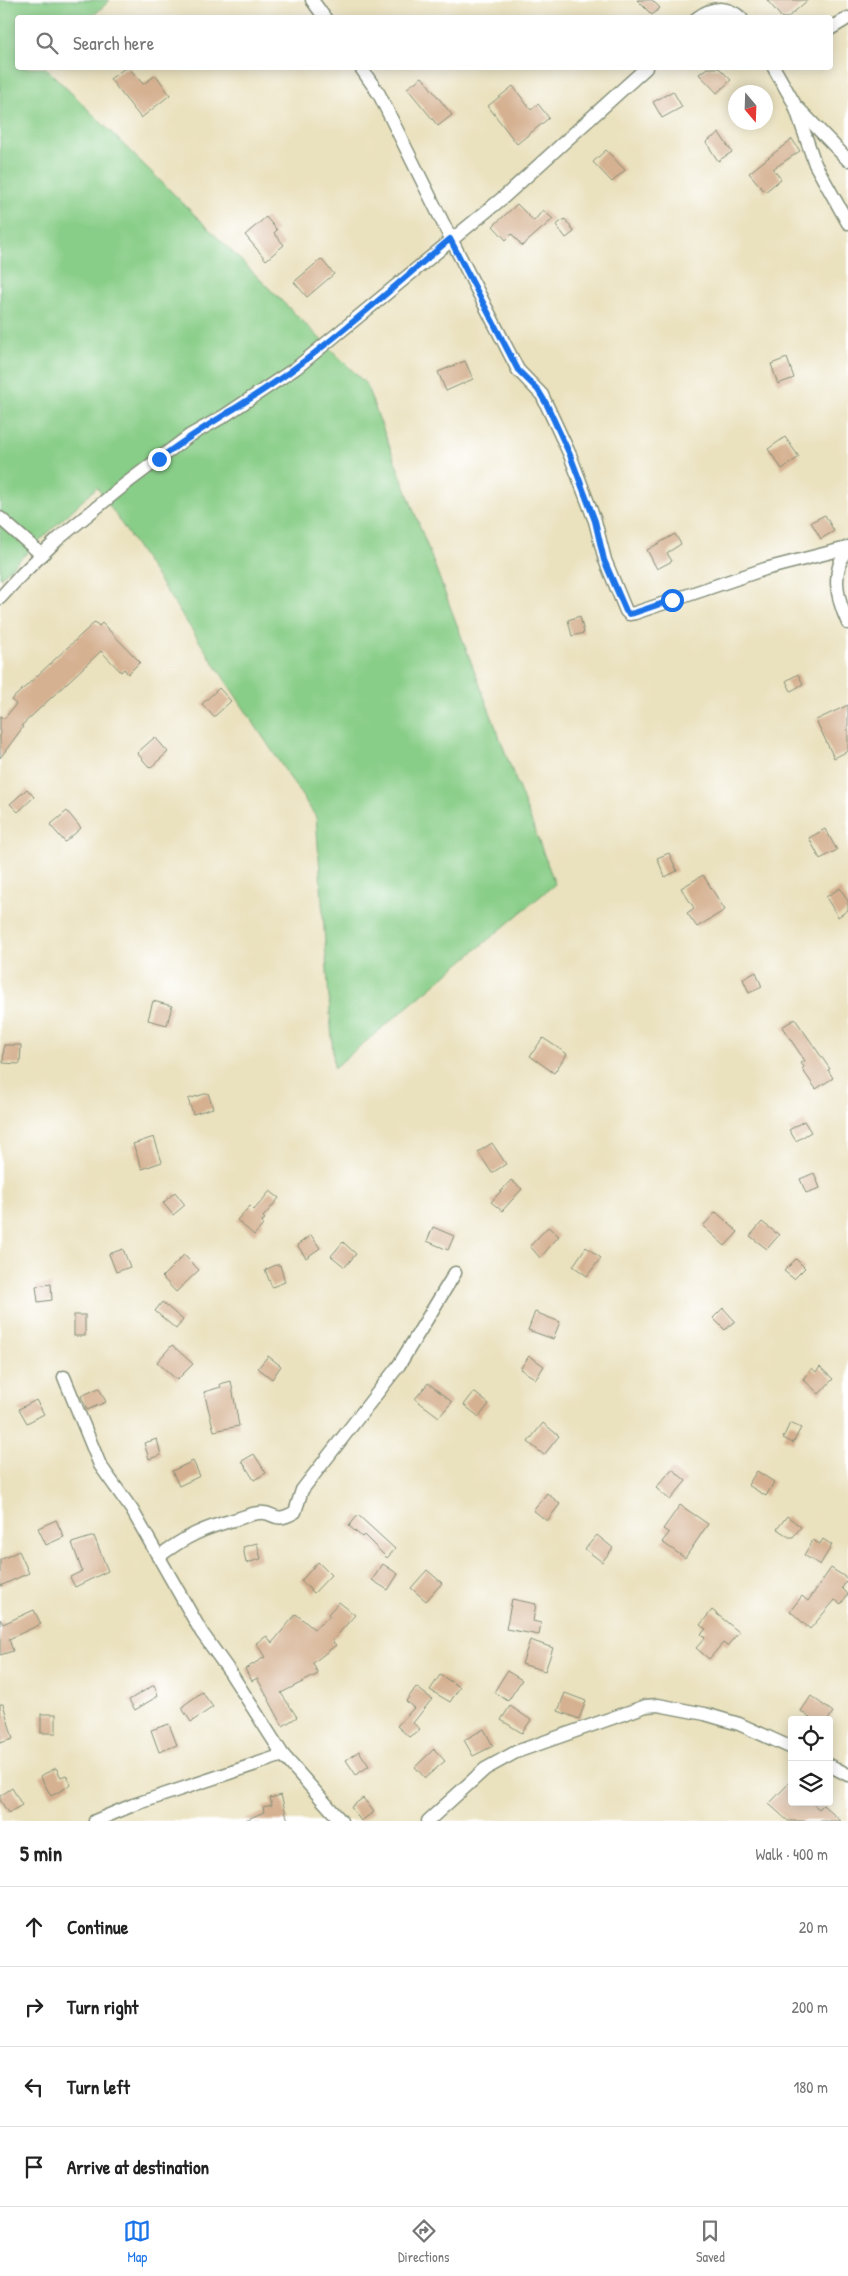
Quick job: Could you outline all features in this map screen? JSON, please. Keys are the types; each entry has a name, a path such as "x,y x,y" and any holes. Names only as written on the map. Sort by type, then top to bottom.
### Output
{"street":[{"path":"312,0 323,15"},
{"path":"701,15 715,4 734,11 738,15"},
{"path":"833,27 848,18"},
{"path":"362,70 379,94 450,239 518,370 545,400 570,455 595,521 604,560 629,614 765,569 847,548"},
{"path":"0,598 42,555 128,482 189,436 224,416 296,368 450,239 505,196 644,70"},
{"path":"775,70 794,103 815,164 848,223"},
{"path":"794,103 848,160"},
{"path":"0,518 42,555"},
{"path":"847,548 836,576 837,591 848,623"},
{"path":"158,1557 178,1542 204,1528 261,1512 277,1518 286,1517 295,1512 302,1490 399,1365 455,1274"},
{"path":"64,1377 100,1465 132,1510 202,1633 230,1672 283,1755 341,1821"},
{"path":"428,1821 485,1769 516,1752 646,1706 658,1706 705,1714 739,1724 788,1746"},
{"path":"95,1821 133,1805 283,1755"},
{"path":"833,1767 848,1775"}],"green space":[{"path":"0,0 110,0 94,15 15,15 15,70 48,70 366,384 555,884 334,1068 316,817 97,487 0,578"}],"building":[{"path":"637,0 652,0 660,8 652,15"},
{"path":"767,0 808,0 790,15 780,15"},
{"path":"122,70 131,70 143,84 156,75 170,95 141,118 110,79"},
{"path":"704,70 721,70 731,80 717,93 699,74"},
{"path":"422,77 452,115 438,126 407,88"},
{"path":"513,86 531,110 538,104 549,118 517,144 488,106"},
{"path":"673,91 682,107 662,118 653,102"},
{"path":"719,133 732,152 718,161 706,142"},
{"path":"792,139 800,151 773,169 781,179 765,192 749,173"},
{"path":"606,150 625,170 612,182 593,162"},
{"path":"517,204 534,221 543,210 553,219 522,246 512,234 506,240 493,226"},
{"path":"266,217 277,230 274,233 284,245 266,260 245,235"},
{"path":"565,219 574,232 566,238 556,225"},
{"path":"321,259 334,274 307,297 294,282"},
{"path":"787,358 794,378 778,384 771,364"},
{"path":"465,361 473,379 446,391 438,372"},
{"path":"785,437 799,457 782,469 768,449"},
{"path":"825,515 834,531 821,539 811,522"},
{"path":"675,534 681,544 667,553 672,561 657,569 647,550"},
{"path":"580,616 584,633 572,636 568,620"},
{"path":"95,622 99,626 102,623 140,662 128,674 124,669 121,672 101,651 21,726 23,727 0,758 0,716 4,719 16,704 11,700"},
{"path":"798,674 803,684 791,691 786,681"},
{"path":"219,688 231,701 214,717 202,704"},
{"path":"848,705 848,751 834,758 816,720"},
{"path":"155,737 168,752 150,768 137,753"},
{"path":"27,789 34,797 18,812 10,804"},
{"path":"67,811 81,828 65,842 50,825"},
{"path":"825,829 837,850 820,859 809,838"},
{"path":"669,853 677,871 665,877 657,858"},
{"path":"703,875 725,910 697,927 687,913 694,908 681,888"},
{"path":"840,888 848,901 848,910 838,917 826,897"},
{"path":"756,972 762,987 749,993 743,979"},
{"path":"153,1001 172,1006 167,1025 148,1020"},
{"path":"795,1019 830,1069 828,1070 833,1078 816,1089 802,1069 804,1067 801,1063 805,1061 782,1027"},
{"path":"543,1038 567,1054 554,1073 530,1056"},
{"path":"4,1045 21,1045 20,1064 3,1063"},
{"path":"208,1093 213,1108 193,1114 188,1099"},
{"path":"804,1121 811,1132 796,1141 789,1130"},
{"path":"154,1137 162,1162 142,1169 133,1144"},
{"path":"492,1143 506,1164 492,1173 478,1152"},
{"path":"814,1173 820,1188 806,1193 800,1179"},
{"path":"511,1180 522,1189 502,1211 491,1202"},
{"path":"270,1191 279,1198 263,1217 265,1219 262,1221 263,1225 254,1235 237,1220 250,1206 254,1210"},
{"path":"175,1192 185,1205 173,1215 163,1203"},
{"path":"716,1212 738,1232 725,1246 703,1226"},
{"path":"762,1222 779,1235 767,1249 750,1236"},
{"path":"433,1227 454,1236 448,1250 427,1241"},
{"path":"548,1227 559,1236 540,1258 530,1246"},
{"path":"311,1235 320,1248 306,1258 297,1245"},
{"path":"343,1242 356,1254 345,1267 331,1256"},
{"path":"586,1247 601,1258 587,1276 573,1266"},
{"path":"123,1249 130,1267 116,1272 109,1254"},
{"path":"184,1255 199,1270 176,1292 162,1277"},
{"path":"796,1259 805,1268 794,1279 784,1271"},
{"path":"280,1265 285,1282 272,1287 265,1270"},
{"path":"51,1284 52,1300 38,1302 36,1286"},
{"path":"162,1302 183,1320 176,1329 155,1311"},
{"path":"723,1308 735,1321 725,1330 713,1318"},
{"path":"535,1312 560,1322 553,1339 528,1330"},
{"path":"74,1315 85,1315 85,1336 74,1336"},
{"path":"172,1345 193,1364 177,1380 157,1362"},
{"path":"268,1356 281,1366 272,1379 258,1368"},
{"path":"529,1356 544,1366 536,1379 520,1369"},
{"path":"820,1367 833,1379 819,1394 803,1379 812,1368 816,1372"},
{"path":"231,1381 239,1426 214,1431 204,1392 221,1387 220,1384"},
{"path":"428,1383 452,1402 439,1417 415,1399"},
{"path":"99,1388 106,1402 87,1410 81,1396"},
{"path":"474,1392 489,1404 479,1417 464,1405"},
{"path":"36,1400 44,1414 27,1423 19,1409"},
{"path":"543,1423 559,1436 544,1455 528,1442"},
{"path":"790,1423 801,1428 793,1443 783,1438"},
{"path":"157,1439 161,1455 149,1459 144,1443"},
{"path":"254,1454 266,1473 254,1480 242,1461"},
{"path":"193,1461 200,1476 179,1486 172,1471"},
{"path":"672,1469 686,1481 670,1500 656,1488"},
{"path":"757,1471 774,1482 766,1496 748,1485"},
{"path":"547,1493 560,1504 547,1521 533,1510"},
{"path":"680,1505 708,1524 685,1558 662,1542 669,1533 663,1529"},
{"path":"358,1515 395,1549 387,1558 364,1535 362,1537 349,1526"},
{"path":"787,1516 801,1527 793,1537 789,1537 777,1529"},
{"path":"56,1520 64,1537 46,1545 38,1528"},
{"path":"597,1535 613,1548 602,1562 585,1549"},
{"path":"94,1536 108,1571 75,1587 70,1577 82,1571 72,1543"},
{"path":"823,1539 832,1545 820,1565 804,1555 813,1540 820,1544"},
{"path":"257,1543 261,1559 246,1563 243,1547"},
{"path":"19,1551 29,1573 0,1586 0,1560"},
{"path":"318,1562 331,1575 314,1593 301,1581"},
{"path":"383,1564 398,1574 388,1590 372,1580"},
{"path":"831,1568 848,1579 842,1588 848,1594 841,1604 835,1600 810,1629 790,1611 802,1596 808,1601"},
{"path":"427,1570 442,1583 426,1601 411,1588"},
{"path":"512,1599 536,1604 533,1621 541,1623 539,1635 506,1629"},
{"path":"339,1602 355,1615 332,1641 336,1645 313,1663 318,1674 281,1693 297,1717 283,1726 257,1678 252,1681 245,1669 265,1657 256,1643 267,1636 272,1643 296,1614 314,1629 330,1616 328,1614"},
{"path":"34,1610 41,1624 9,1639 13,1651 0,1655 0,1619 3,1624"},
{"path":"712,1610 739,1632 727,1646 723,1643 709,1659 696,1648 705,1638 701,1634 706,1629 700,1625"},
{"path":"530,1640 553,1648 545,1671 522,1664"},
{"path":"507,1671 522,1680 508,1701 494,1692"},
{"path":"440,1675 460,1687 450,1702 430,1690"},
{"path":"154,1685 158,1696 135,1710 129,1700"},
{"path":"416,1687 432,1699 413,1723 420,1729 409,1737 397,1726 414,1708 406,1701"},
{"path":"202,1692 213,1707 191,1722 183,1710 183,1706"},
{"path":"565,1693 586,1701 579,1719 558,1711"},
{"path":"811,1696 833,1712 830,1716 808,1716 801,1711"},
{"path":"0,1704 3,1704 13,1739 0,1743"},
{"path":"510,1706 531,1720 522,1733 501,1720"},
{"path":"41,1714 56,1714 56,1733 41,1733"},
{"path":"169,1724 177,1745 159,1752 151,1730"},
{"path":"484,1729 493,1746 473,1756 464,1740"},
{"path":"434,1749 445,1761 425,1778 415,1767"},
{"path":"359,1751 369,1766 356,1775 346,1760"},
{"path":"56,1768 61,1777 66,1775 71,1785 51,1796 40,1776"},
{"path":"788,1784 788,1806 816,1806 819,1809 824,1806 841,1821 788,1821 769,1804"},
{"path":"12,1788 22,1805 8,1813 0,1800 0,1796"},
{"path":"281,1795 288,1821 243,1821 264,1812 263,1807 272,1805 270,1798"},
{"path":"363,1798 374,1812 361,1821 351,1807"}],"route":[{"path":"159,459 189,436 224,416 296,368 450,239 487,307 518,370 538,390 547,405 570,455 595,521 604,560 626,611 629,614 634,613 672,600"}]}
